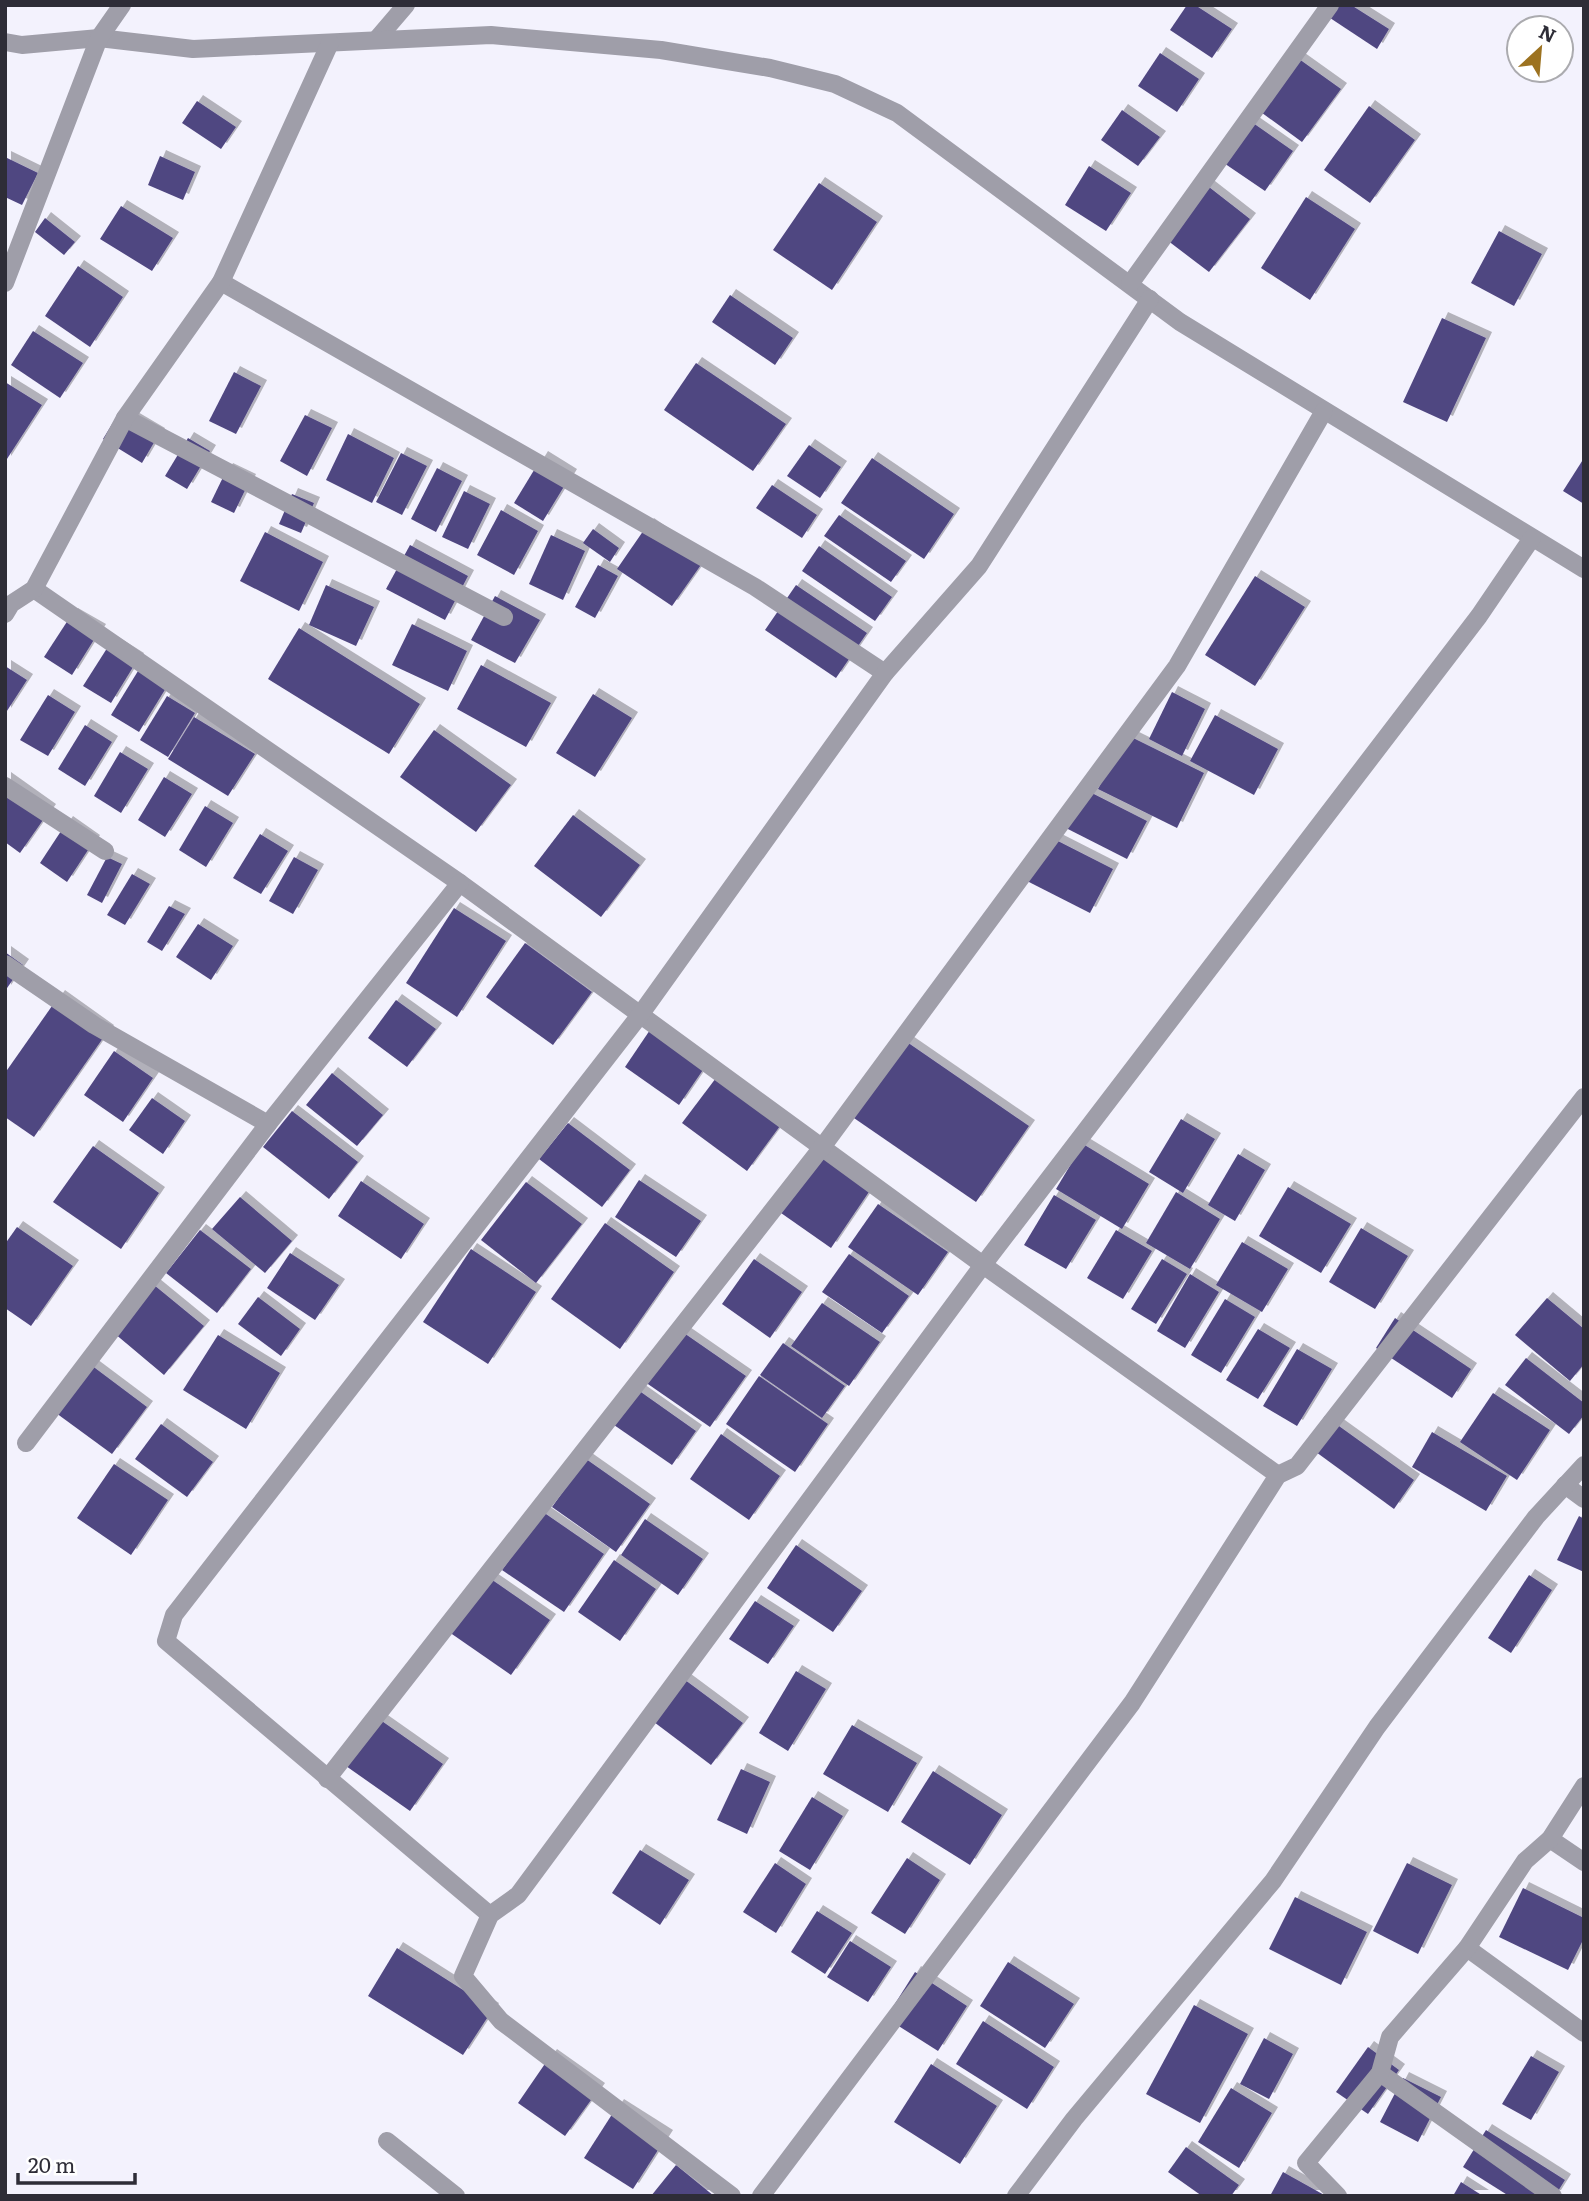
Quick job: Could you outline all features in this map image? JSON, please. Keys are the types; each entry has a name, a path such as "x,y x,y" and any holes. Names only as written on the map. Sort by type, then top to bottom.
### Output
{"street":[{"path":"5,283 99,38 122,5"},
{"path":"376,40 407,5"},
{"path":"1130,284 1330,5"},
{"path":"5,42 22,45 99,38 193,49 491,35 662,50 770,68 835,84 897,113 1180,322 1584,569"},
{"path":"5,614 11,604 34,589 125,418 220,282 330,43"},
{"path":"220,282 755,587 886,673"},
{"path":"490,1914 166,1641 174,1615 640,1015 886,673 979,566 1150,299"},
{"path":"327,1779 823,1146 1177,666 1324,411"},
{"path":"125,418 504,617"},
{"path":"732,2196 501,2021 463,1976 490,1914 518,1895 983,1265 1479,616 1532,538"},
{"path":"34,589 460,883 983,1265 1278,1475"},
{"path":"5,786 104,851"},
{"path":"26,1443 268,1124 460,883"},
{"path":"5,964 94,1025 268,1124"},
{"path":"761,2196 1132,1703 1278,1475 1297,1466 1584,1097"},
{"path":"1016,2196 1074,2119 1273,1881 1377,1727 1536,1517 1584,1465"},
{"path":"1565,1485 1584,1499"},
{"path":"1338,2196 1306,2163 1380,2073 1390,2037 1467,1948 1525,1861 1550,1839 1584,1786"},
{"path":"1550,1839 1584,1862"},
{"path":"1467,1948 1584,2033"},
{"path":"1380,2073 1553,2196"},
{"path":"387,2141 456,2196"}],"building":[{"path":"1187,5 1195,5 1232,29 1212,58 1170,30"},
{"path":"1325,5 1351,5 1389,29 1377,49 1321,12"},
{"path":"1160,53 1199,79 1177,112 1138,86"},
{"path":"1292,54 1341,89 1302,142 1254,107"},
{"path":"197,101 236,127 221,149 182,123"},
{"path":"1369,106 1415,140 1370,203 1324,170"},
{"path":"1122,110 1160,137 1138,166 1101,140"},
{"path":"1243,116 1293,151 1265,191 1215,157"},
{"path":"160,156 195,172 183,200 148,185"},
{"path":"5,157 38,173 22,205 5,197"},
{"path":"1089,166 1131,193 1106,231 1065,205"},
{"path":"1200,180 1250,219 1209,272 1159,234"},
{"path":"819,183 877,222 832,290 773,250"},
{"path":"1306,197 1355,229 1310,300 1261,268"},
{"path":"121,206 173,238 152,271 100,239"},
{"path":"45,218 75,242 64,255 35,232"},
{"path":"1499,231 1542,254 1514,306 1471,283"},
{"path":"78,266 123,297 90,347 45,316"},
{"path":"730,295 793,338 775,365 712,322"},
{"path":"1442,318 1486,338 1447,422 1403,402"},
{"path":"33,331 83,363 60,398 11,365"},
{"path":"696,363 786,424 753,471 664,410"},
{"path":"234,372 261,386 236,434 209,421"},
{"path":"5,382 42,405 5,462"},
{"path":"120,411 159,434 142,463 103,439"},
{"path":"305,415 332,428 307,476 280,461"},
{"path":"348,434 394,458 372,503 326,480"},
{"path":"188,438 210,451 187,489 165,476"},
{"path":"809,445 841,467 820,498 787,476"},
{"path":"401,453 427,466 402,515 376,502"},
{"path":"542,457 571,475 543,521 514,503"},
{"path":"872,458 954,514 924,559 841,503"},
{"path":"1584,458 1584,504 1563,491"},
{"path":"437,468 462,481 436,532 411,519"},
{"path":"227,469 250,480 234,513 211,502"},
{"path":"772,485 817,515 802,538 756,508"},
{"path":"464,491 490,504 468,549 442,537"},
{"path":"292,494 314,503 301,533 279,524"},
{"path":"501,510 538,531 514,575 477,555"},
{"path":"839,515 906,561 891,582 824,536"},
{"path":"648,524 703,562 672,606 617,569"},
{"path":"593,529 619,548 610,562 583,543"},
{"path":"265,532 323,562 299,611 240,581"},
{"path":"551,535 585,551 563,600 529,584"},
{"path":"410,545 468,576 445,620 386,589"},
{"path":"819,546 892,597 875,621 802,571"},
{"path":"598,565 618,576 595,618 575,607"},
{"path":"1255,576 1305,607 1255,686 1205,655"},
{"path":"326,585 374,607 356,646 309,625"},
{"path":"796,585 867,633 836,678 765,630"},
{"path":"495,596 540,620 515,663 471,640"},
{"path":"72,614 100,630 72,675 44,657"},
{"path":"412,624 467,651 448,691 392,665"},
{"path":"299,628 420,704 389,754 268,679"},
{"path":"111,642 138,659 111,703 83,686"},
{"path":"481,665 551,703 526,747 457,709"},
{"path":"5,666 27,680 5,714"},
{"path":"138,671 166,688 139,732 111,715"},
{"path":"1172,692 1205,709 1182,756 1149,739"},
{"path":"593,694 632,718 595,777 556,753"},
{"path":"48,695 75,712 48,756 20,740"},
{"path":"167,696 195,713 168,757 140,740"},
{"path":"1215,715 1278,749 1254,795 1190,761"},
{"path":"194,717 255,754 228,796 168,759"},
{"path":"85,725 112,742 85,786 58,769"},
{"path":"434,730 511,785 476,832 400,777"},
{"path":"1125,734 1204,773 1177,828 1098,789"},
{"path":"120,752 148,769 121,813 94,796"},
{"path":"164,777 192,794 165,837 138,820"},
{"path":"5,778 50,810 20,853 5,842"},
{"path":"1078,786 1147,821 1127,859 1058,824"},
{"path":"205,806 233,823 206,867 179,850"},
{"path":"573,815 640,865 601,917 534,866"},
{"path":"67,822 94,841 67,882 40,863"},
{"path":"260,834 288,851 261,894 233,878"},
{"path":"1048,836 1113,869 1090,913 1025,880"},
{"path":"107,857 122,864 102,903 87,895"},
{"path":"294,857 318,870 293,914 269,901"},
{"path":"132,874 150,884 125,925 107,915"},
{"path":"169,906 185,914 162,951 147,942"},
{"path":"454,908 506,941 457,1017 406,983"},
{"path":"198,924 233,946 211,980 176,957"},
{"path":"525,943 592,992 553,1045 486,997"},
{"path":"5,952 23,965 5,991"},
{"path":"59,996 108,1031 34,1137 5,1117 5,1073"},
{"path":"396,1000 436,1029 407,1067 368,1038"},
{"path":"652,1027 707,1064 679,1105 625,1067"},
{"path":"904,1040 1029,1126 976,1202 851,1116"},
{"path":"114,1051 153,1078 123,1122 84,1095"},
{"path":"332,1073 383,1115 357,1146 306,1105"},
{"path":"719,1074 783,1122 747,1171 682,1123"},
{"path":"152,1098 185,1121 163,1154 129,1130"},
{"path":"292,1111 358,1162 329,1199 263,1147"},
{"path":"1181,1119 1215,1139 1183,1193 1149,1172"},
{"path":"568,1123 630,1170 602,1207 539,1159"},
{"path":"1083,1144 1149,1184 1122,1229 1056,1189"},
{"path":"813,1145 873,1186 831,1248 771,1206"},
{"path":"93,1146 159,1193 121,1249 53,1202"},
{"path":"1238,1154 1265,1170 1235,1221 1208,1205"},
{"path":"639,1180 701,1221 676,1257 615,1217"},
{"path":"361,1181 424,1224 401,1259 338,1216"},
{"path":"526,1182 582,1224 536,1283 481,1240"},
{"path":"1288,1187 1351,1224 1321,1273 1259,1236"},
{"path":"1176,1192 1220,1219 1190,1269 1146,1243"},
{"path":"1054,1195 1096,1220 1066,1269 1024,1245"},
{"path":"240,1197 292,1241 265,1273 212,1229"},
{"path":"878,1204 948,1252 918,1295 848,1247"},
{"path":"605,1223 674,1272 620,1349 551,1299"},
{"path":"17,1227 73,1266 31,1326 5,1308 5,1244"},
{"path":"1361,1228 1408,1256 1375,1309 1329,1282"},
{"path":"200,1230 251,1269 217,1313 166,1273"},
{"path":"1116,1230 1152,1251 1123,1299 1087,1278"},
{"path":"1242,1242 1288,1269 1262,1312 1216,1285"},
{"path":"471,1249 536,1292 488,1364 423,1322"},
{"path":"290,1253 339,1285 315,1320 267,1288"},
{"path":"849,1254 909,1296 882,1333 822,1292"},
{"path":"754,1259 802,1292 770,1338 722,1304"},
{"path":"1162,1259 1187,1274 1156,1324 1131,1309"},
{"path":"1190,1274 1219,1292 1185,1348 1157,1331"},
{"path":"154,1285 204,1326 164,1375 114,1333"},
{"path":"258,1297 300,1329 281,1356 238,1324"},
{"path":"1547,1298 1584,1329 1584,1364 1570,1381 1515,1335"},
{"path":"1225,1299 1255,1317 1221,1373 1191,1355"},
{"path":"822,1303 880,1342 849,1386 791,1346"},
{"path":"1395,1318 1471,1369 1452,1398 1376,1348"},
{"path":"1258,1329 1290,1348 1258,1399 1226,1380"},
{"path":"681,1331 746,1376 710,1427 645,1382"},
{"path":"218,1335 280,1373 246,1429 183,1390"},
{"path":"783,1343 845,1386 822,1418 760,1375"},
{"path":"1297,1349 1332,1369 1297,1426 1263,1406"},
{"path":"1526,1358 1584,1403 1584,1415 1569,1434 1505,1385"},
{"path":"91,1365 147,1407 112,1454 56,1413"},
{"path":"759,1376 828,1424 795,1472 726,1424"},
{"path":"638,1390 696,1431 672,1465 614,1425"},
{"path":"1493,1393 1550,1430 1517,1480 1460,1442"},
{"path":"1325,1416 1414,1480 1394,1509 1305,1444"},
{"path":"161,1424 213,1462 187,1497 135,1459"},
{"path":"1432,1432 1507,1476 1486,1511 1412,1467"},
{"path":"721,1434 780,1476 749,1520 690,1479"},
{"path":"586,1459 650,1504 616,1552 552,1507"},
{"path":"114,1464 168,1500 131,1555 77,1518"},
{"path":"543,1512 604,1554 564,1612 502,1570"},
{"path":"1579,1516 1584,1519 1584,1572 1557,1560"},
{"path":"645,1519 703,1559 678,1595 621,1555"},
{"path":"796,1545 862,1591 833,1632 767,1588"},
{"path":"614,1560 656,1589 620,1641 578,1612"},
{"path":"1529,1575 1552,1590 1511,1653 1488,1638"},
{"path":"488,1577 550,1620 511,1675 449,1632"},
{"path":"755,1601 794,1626 768,1664 729,1639"},
{"path":"796,1671 826,1689 788,1751 759,1733"},
{"path":"677,1674 743,1723 711,1765 646,1716"},
{"path":"369,1712 443,1764 410,1811 336,1759"},
{"path":"852,1725 917,1763 888,1812 823,1774"},
{"path":"741,1769 770,1782 747,1834 717,1820"},
{"path":"933,1771 1002,1815 970,1865 901,1822"},
{"path":"812,1797 843,1816 810,1870 779,1851"},
{"path":"640,1850 689,1880 660,1925 612,1893"},
{"path":"907,1858 940,1880 905,1934 871,1913"},
{"path":"775,1863 806,1884 776,1933 743,1912"},
{"path":"1407,1863 1452,1885 1418,1954 1373,1931"},
{"path":"1523,1888 1584,1918 1584,1938 1568,1970 1499,1937"},
{"path":"1295,1897 1367,1932 1341,1985 1269,1949"},
{"path":"817,1911 852,1933 825,1974 791,1952"},
{"path":"850,1941 891,1967 868,2002 827,1977"},
{"path":"397,1948 493,2009 463,2055 368,1996"},
{"path":"1008,1962 1074,2004 1045,2048 980,2006"},
{"path":"915,1972 967,2006 938,2051 886,2018"},
{"path":"1194,2005 1248,2034 1200,2123 1146,2094"},
{"path":"983,2021 1054,2067 1027,2109 956,2064"},
{"path":"1264,2038 1293,2054 1269,2099 1240,2084"},
{"path":"1368,2047 1399,2070 1368,2114 1336,2092"},
{"path":"551,2055 599,2089 565,2136 518,2103"},
{"path":"1531,2056 1559,2072 1531,2120 1502,2104"},
{"path":"931,2064 997,2106 960,2164 894,2122"},
{"path":"1403,2078 1441,2097 1418,2142 1380,2122"},
{"path":"1231,2088 1272,2113 1239,2168 1198,2142"},
{"path":"618,2105 667,2136 633,2189 584,2158"},
{"path":"1486,2130 1565,2180 1555,2196 1509,2196 1463,2167"},
{"path":"1186,2147 1239,2185 1231,2196 1202,2196 1168,2172"},
{"path":"676,2165 714,2196 651,2196"},
{"path":"1283,2172 1326,2196 1270,2196"},
{"path":"1461,2182 1483,2196 1453,2196"}]}
